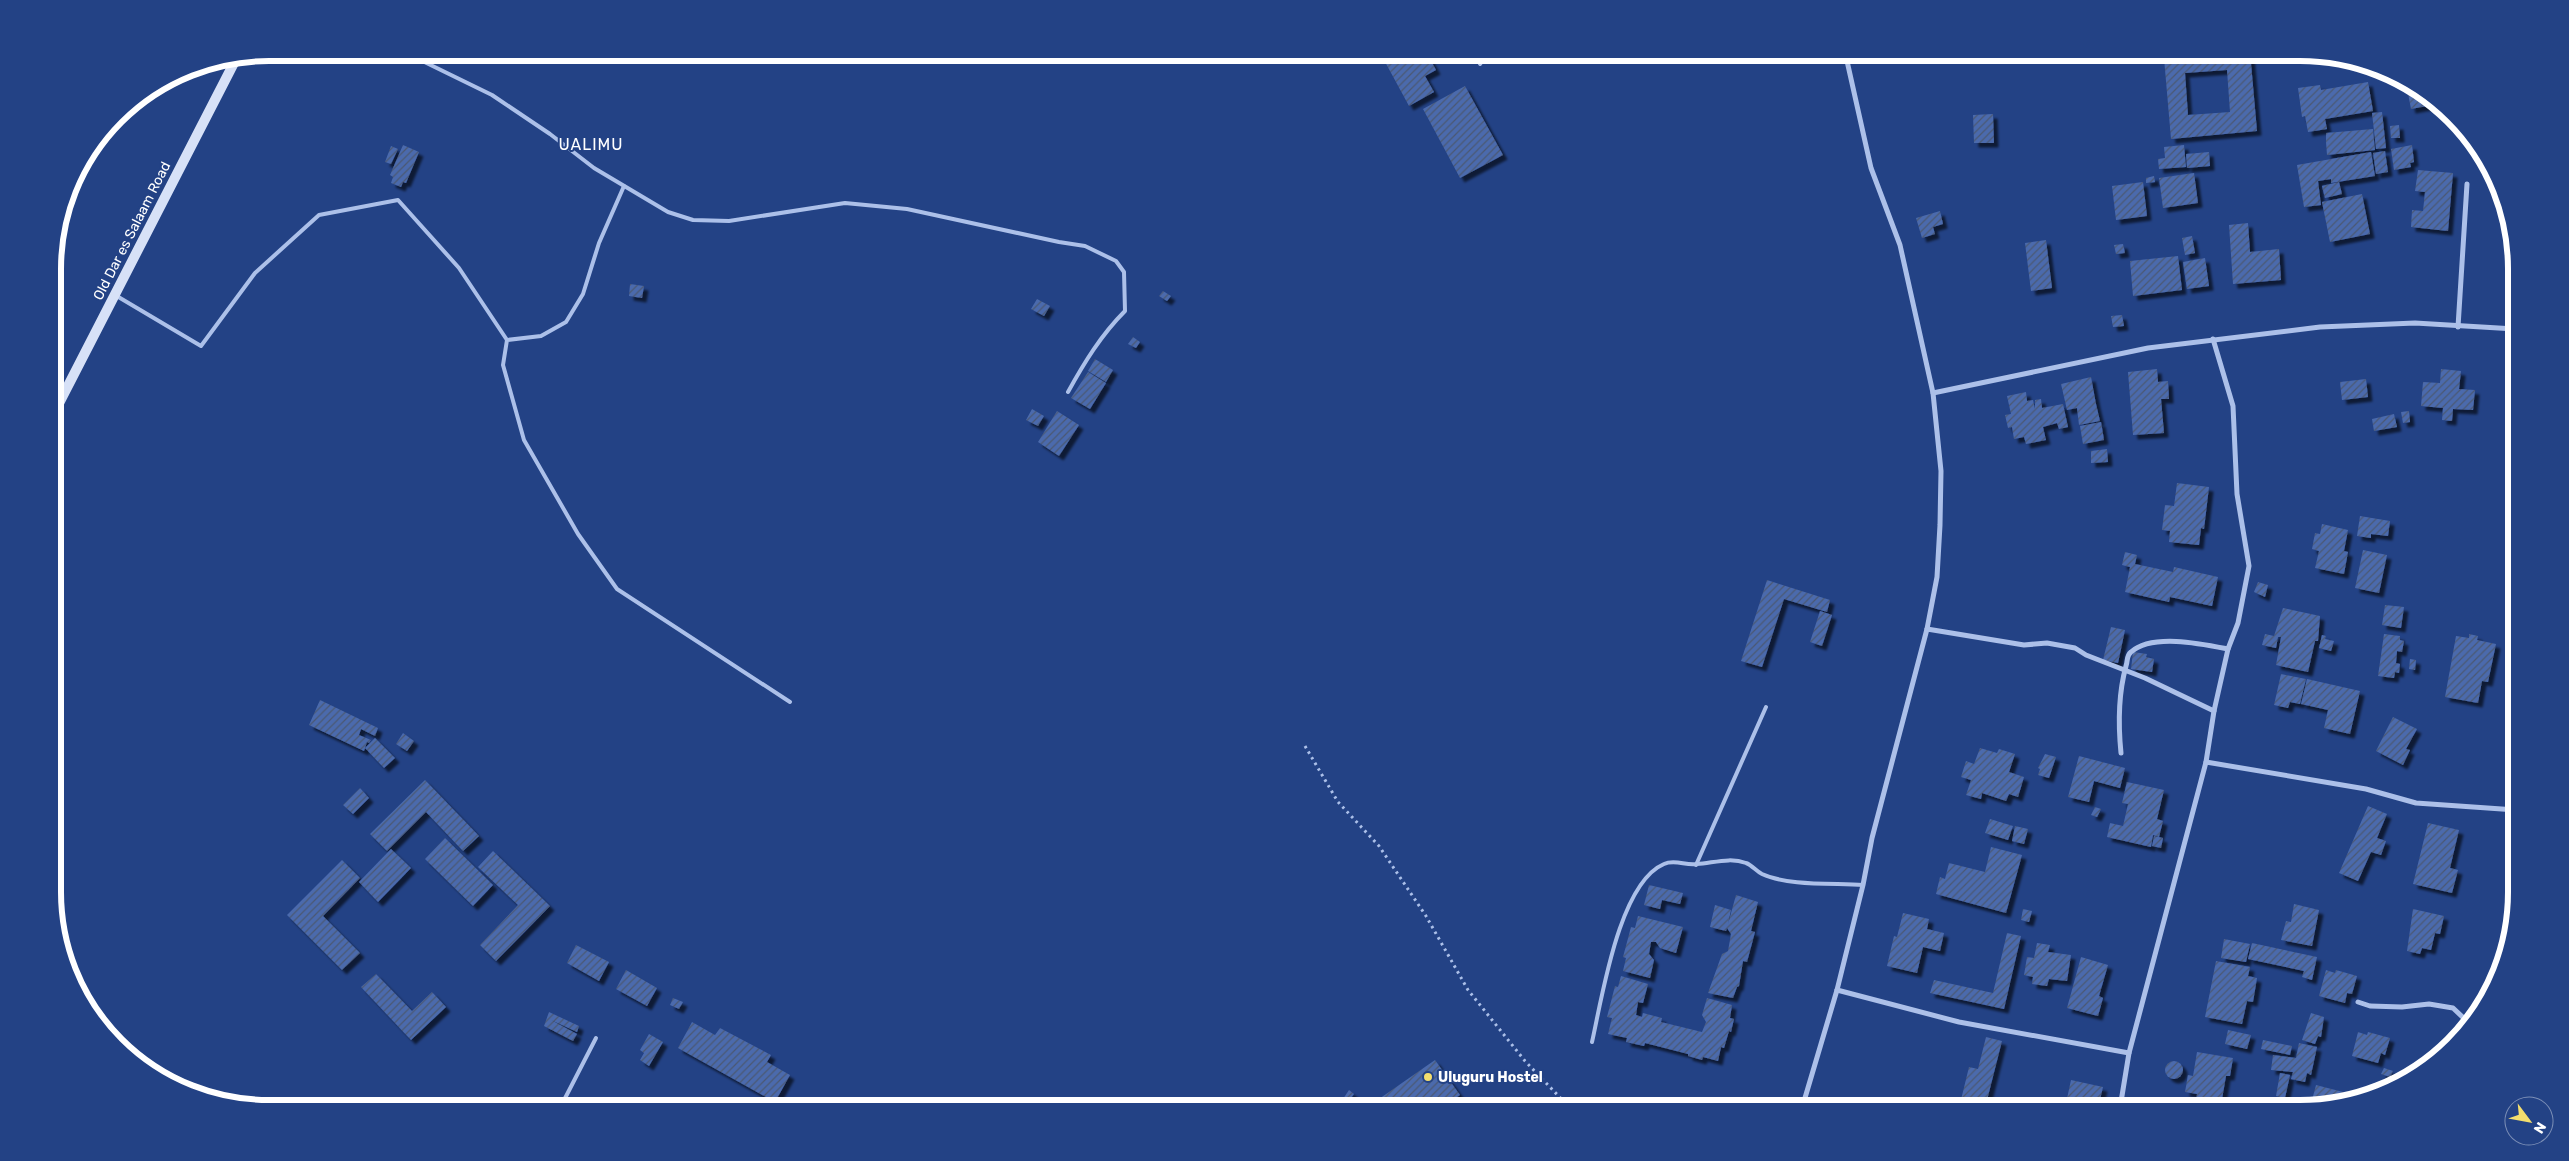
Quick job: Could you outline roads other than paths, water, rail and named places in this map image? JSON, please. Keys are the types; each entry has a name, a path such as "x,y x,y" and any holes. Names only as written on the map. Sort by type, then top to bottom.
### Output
{"main road":[{"name":"Old Dar es Salaam Road","path":"61,400 233,64"}],"street":[{"path":"1804,1100 1836,990 1863,885 1872,838 1927,629 1937,577 1940,525 1941,471 1933,393 1900,245 1871,168 1847,61"},
{"path":"2458,327 2467,184"},
{"path":"1933,393 2078,361 2148,348 2320,327 2415,323 2508,329"},
{"path":"2121,1100 2129,1053 2206,762 2214,711 2228,650 2238,623 2249,566 2237,494 2233,406 2213,339"},
{"path":"1927,629 2024,645 2047,643 2075,648 2123,671 2188,697 2214,711"},
{"path":"2121,753 2118,718 2123,671 2126,666 2127,656 2132,651 2145,645 2170,641 2194,642 2228,650"},
{"path":"2206,762 2366,790 2416,803 2508,809"},
{"path":"1836,990 1959,1022 2129,1053"},
{"path":"2358,1002 2370,1006 2402,1007 2430,1004 2453,1008 2464,1019"}],"lane":[{"path":"422,61 492,95 550,134 594,168 668,212 693,220 729,221 845,203 907,209 1084,246 1103,253 1116,262 1124,272 1125,311 1111,325 1091,353 1068,392"},
{"path":"507,340 541,336 566,322 583,294 599,243 624,186"},
{"path":"115,295 201,346 255,273 319,215 398,200 459,268 507,340 504,364 524,440 578,534 617,590 790,702"},
{"path":"1696,865 1766,707"},
{"path":"1592,1042 1606,978 1622,922 1640,884 1663,864 1683,862 1696,865 1714,860 1729,861 1746,863 1762,874 1791,880 1863,885"},
{"path":"564,1100 596,1038"}],"place":[{"name":"Uluguru Hostel","path":"1428,1077"}],"district":[{"name":"UALIMU","path":"591,144"}]}
